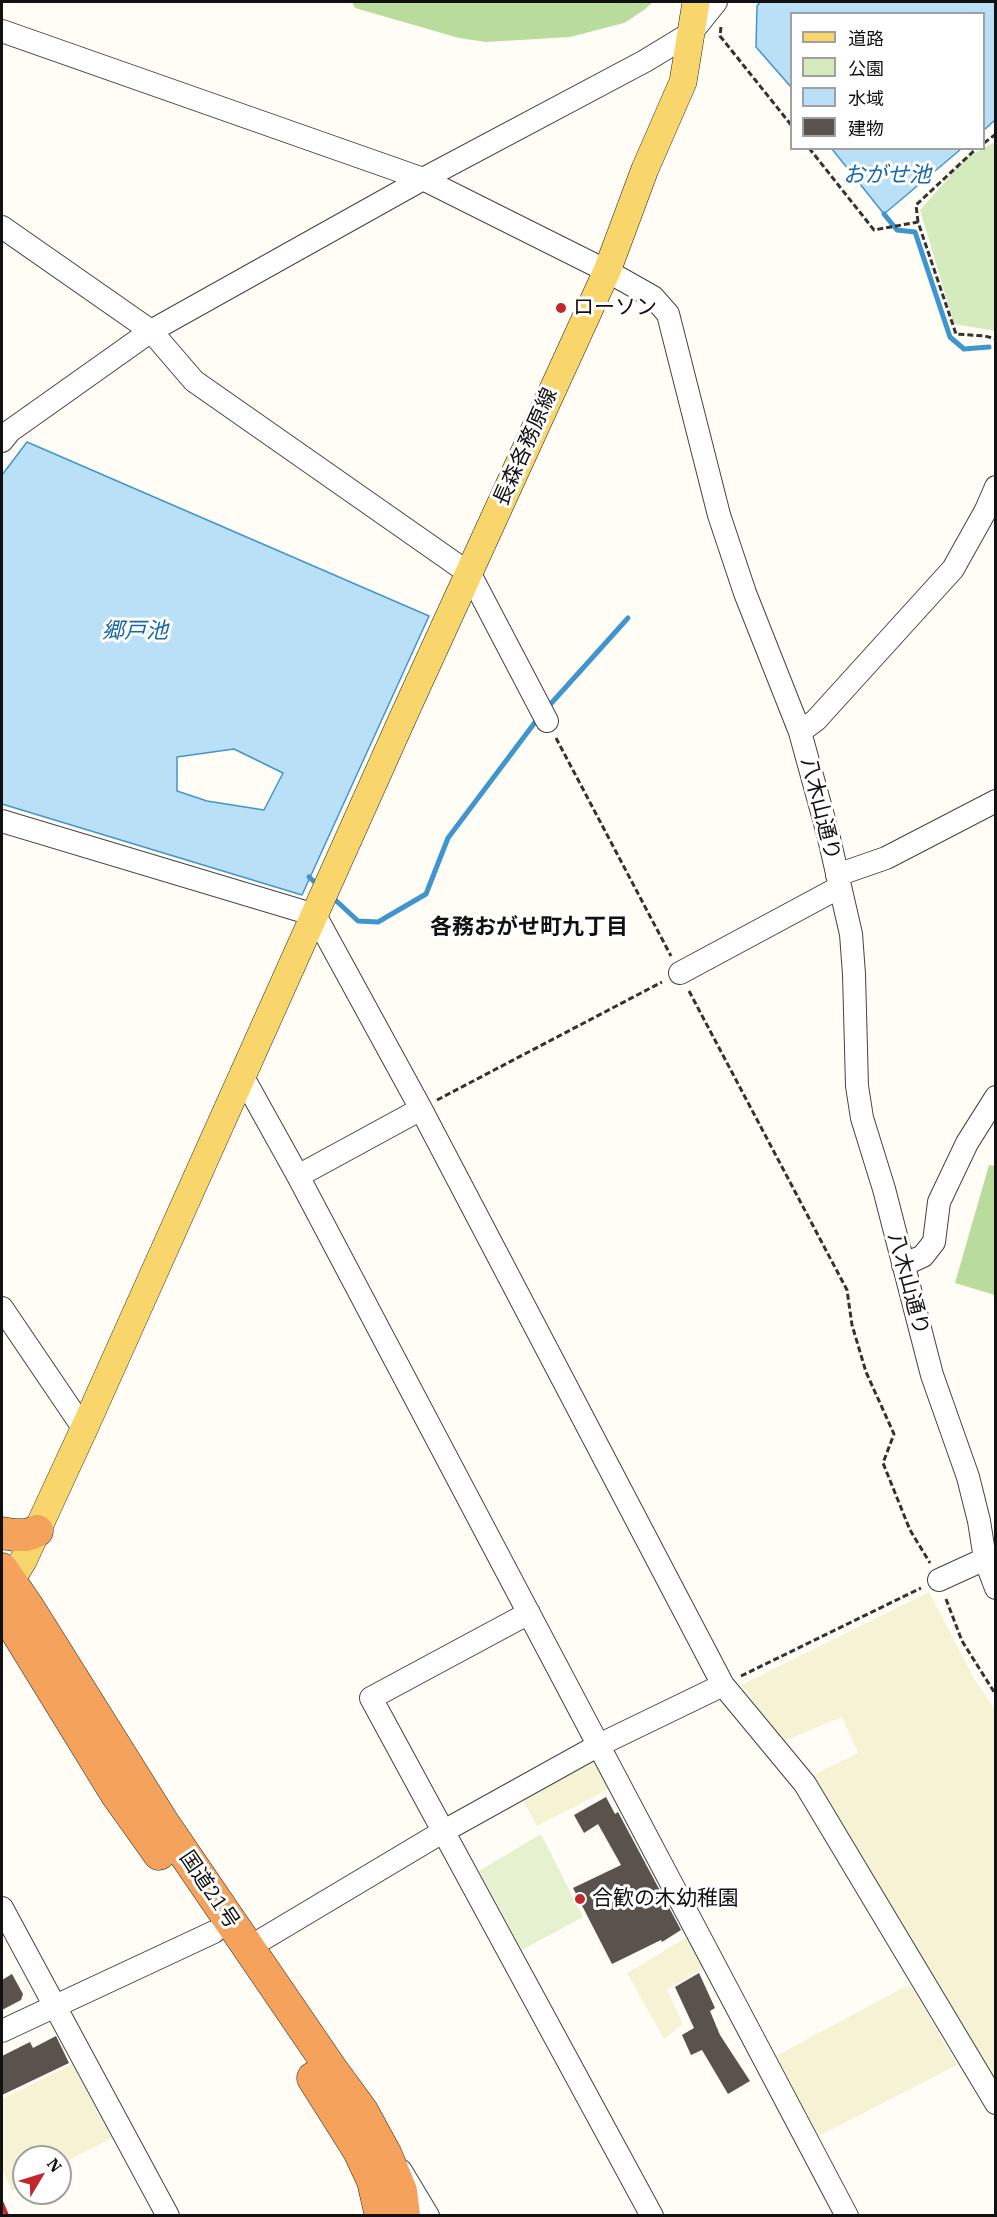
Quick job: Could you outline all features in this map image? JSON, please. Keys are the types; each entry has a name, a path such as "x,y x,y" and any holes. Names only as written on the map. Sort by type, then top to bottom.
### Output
{"highway":[{"path":"2,1533 14,1536 37,1531"},
{"name":"国道21号","path":"4,1589 117,1795 214,1932 325,2096 359,2151 373,2181 381,2216"},
{"name":"国道21号","path":"4,1589 28,1606 162,1821 362,2111 386,2155 401,2191 404,2216"}],"main road":[{"name":"長森各務原線","path":"4,1589 37,1531 84,1429 607,271 645,169 683,82 691,33 708,2"}],"street":[{"name":"八木山通り","path":"2,30 423,180 607,271 653,297 668,314 714,495 745,593 800,732 828,834 851,934 856,1086 862,1118 932,1375 968,1477 979,1521 985,1559 996,1588"},
{"path":"2,441 10,431 151,331 423,180 645,61 691,33"},
{"path":"2,227 151,331 194,381 470,574 543,713"},
{"path":"800,732 816,720 953,568 986,510 996,487"},
{"path":"680,973 838,881 996,801"},
{"path":"2,821 322,900 421,1109 723,1685 805,1784 996,2103"},
{"path":"243,1077 298,1176 847,2216"},
{"path":"903,1265 923,1256 934,1242 939,1202 967,1143 996,1097"},
{"path":"298,1176 421,1109"},
{"path":"2,1308 84,1429"},
{"path":"939,1580 985,1559"},
{"path":"529,1613 371,1698 652,2216"},
{"path":"248,1948 444,1831 599,1745 723,1685"},
{"path":"2,1908 168,2216"},
{"path":"2,2031 214,1932"},
{"path":"386,2155 399,2167 428,2216"}],"path":[{"path":"708,2 723,14 720,36 790,124"},
{"path":"811,150 874,230 918,222"},
{"path":"975,150 916,205 918,222 956,334 996,339"},
{"path":"543,713 847,1290 852,1325 866,1372 894,1434 883,1464 910,1530 939,1580 962,1641 996,1695"},
{"path":"421,1109 680,973"},
{"path":"723,1685 939,1580"}],"shaded area":[{"path":"929,1592 974,1678 995,1710 995,2086 814,1775 858,1753 842,1717 782,1742 741,1685"},
{"path":"593,1756 609,1789 537,1826 521,1797"},
{"path":"689,1936 705,1967 667,1990 683,2024 664,2039 627,1973"},
{"path":"910,1984 957,2065 817,2137 774,2057"},
{"path":"76,2062 114,2137 72,2159 72,2145 12,2145 12,2191 2,2169 2,2099"}],"green space":[{"path":"352,2 653,2 624,23 570,37 486,42 459,38 355,8"},
{"path":"995,142 995,331 954,324 920,210 967,157 985,150 985,147"},
{"path":"989,1165 996,1166 995,1295 955,1283"},
{"path":"541,1834 583,1917 522,1950 479,1871"}],"water":[{"name":"おがせ池","path":"760,2 995,2 995,120 985,129 985,12 790,12 790,86 756,47 757,6"},
{"name":"おがせ池","path":"833,150 960,150 884,214"},
{"name":"郷戸池","path":"27,442 429,616 302,895 2,804 2,475","holes":["234,749 283,773 264,810 207,801 177,791 177,757"]}],"building":[{"path":"606,1797 615,1814 618,1812 681,1930 662,1942 661,1940 612,1964 573,1888 621,1865 598,1824 584,1833 574,1815"},
{"path":"699,1973 715,2008 710,2011 720,2035 750,2081 728,2094 702,2050 691,2055 682,2035 694,2028 675,1987"},
{"path":"12,1974 23,1994 21,2000 2,2010 2,1980"},
{"path":"56,2036 69,2063 2,2095 2,2056 30,2042 33,2048"}],"waterway":[{"path":"884,214 897,230 915,232 950,337 964,349 989,347"},
{"path":"547,708 628,618"},
{"path":"331,896 358,921 378,922 426,894 448,838 539,717"},
{"path":"309,877 319,886"}],"railway":[{"path":"2,2204 7,2216"}],"place":[{"name":"ローソン","path":"561,308"},
{"name":"合歓の木幼稚園","path":"580,1899"}],"district":[{"name":"各務おがせ町九丁目","path":"529,928"}]}
